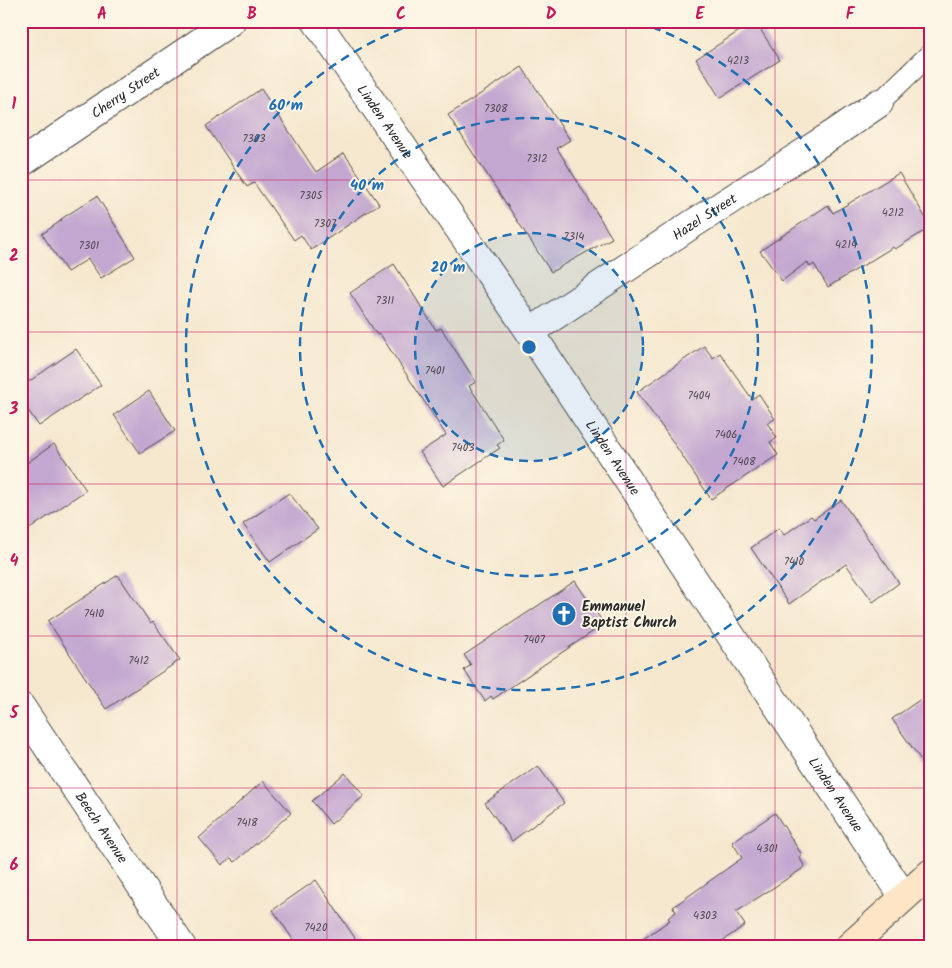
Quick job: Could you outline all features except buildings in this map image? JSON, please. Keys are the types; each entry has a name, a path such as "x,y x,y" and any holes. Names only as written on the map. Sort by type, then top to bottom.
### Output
{"street":[{"name":"Cherry Street","path":"21,163 231,21"},
{"name":"Linden Avenue","path":"316,21 530,332 904,897"},
{"name":"Hazel Street","path":"530,332 880,103"},
{"name":"Beech Avenue","path":"21,707 182,947"},
{"path":"849,947 931,873"}],"lane":[{"path":"880,103 931,53"}],"place":[{"name":"Emmanuel Baptist Church","path":"564,614"}]}
